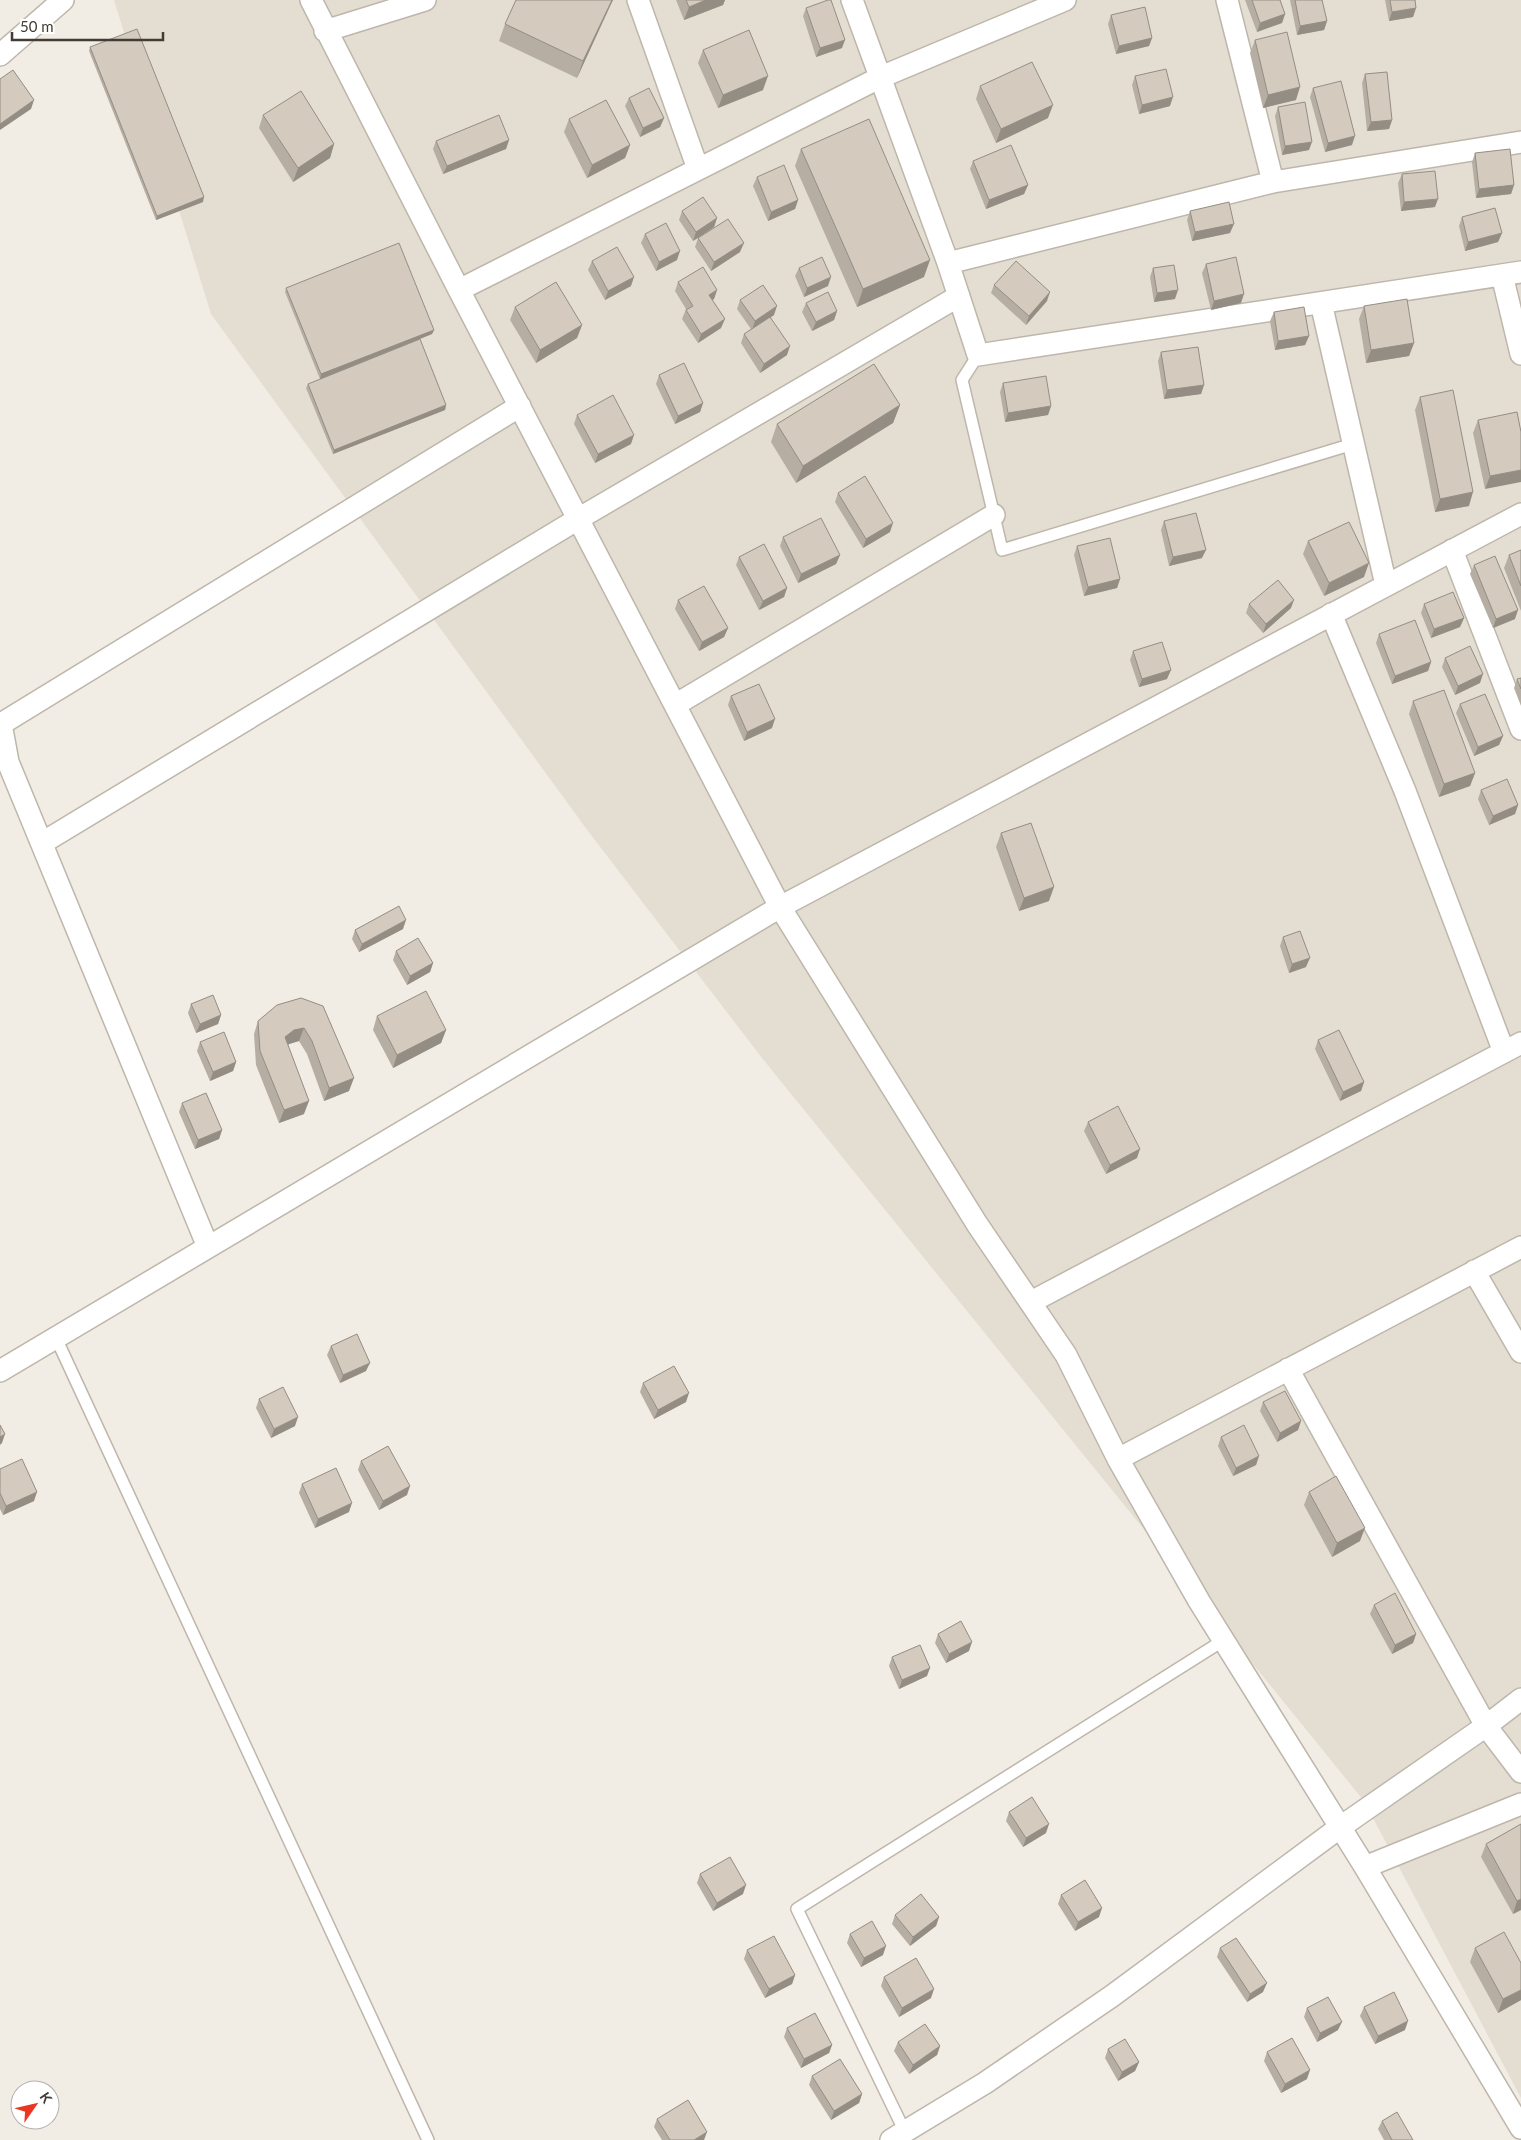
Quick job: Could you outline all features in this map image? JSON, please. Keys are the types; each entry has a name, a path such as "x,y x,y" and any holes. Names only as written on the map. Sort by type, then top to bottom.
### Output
{"street":[{"path":"0,54 63,0"},
{"path":"311,0 325,31 780,907 977,1224 1066,1355 1118,1459 1224,1640 1339,1828 1365,1867 1521,2128"},
{"path":"325,31 426,0"},
{"path":"638,0 698,169"},
{"path":"852,0 948,263 978,355 1511,274 1521,354"},
{"path":"459,290 881,77 1065,0"},
{"path":"1228,0 1273,182"},
{"path":"948,263 1273,182 1521,142"},
{"path":"42,843 578,519 959,296"},
{"path":"1321,303 1386,585"},
{"path":"208,1248 8,762 1,724 520,406"},
{"path":"0,1371 780,907 1521,514"},
{"path":"675,705 994,515"},
{"path":"1452,550 1521,729"},
{"path":"1031,1302 1513,1047 1331,614"},
{"path":"1118,1459 1521,1247"},
{"path":"1474,1271 1521,1352"},
{"path":"1288,1369 1486,1726 1521,1772"},
{"path":"898,2136 985,2083 1112,1996 1339,1828 1486,1726 1521,1699"},
{"path":"1365,1867 1521,1804"}],"lane":[{"path":"978,355 962,380 1002,550 1353,444"},
{"path":"56,1338 428,2140"},
{"path":"898,2136 797,1909 1224,1640"}],"shaded area":[{"path":"114,0 1521,0 1521,2098 1364,1801 762,1058 588,831 211,314"}],"building":[{"path":"516,0 612,0 583,61 505,24"},
{"path":"686,0 706,0 689,7"},
{"path":"831,0 845,40 820,48 806,8"},
{"path":"1252,0 1280,0 1285,14 1260,23"},
{"path":"1295,0 1322,0 1327,21 1300,26"},
{"path":"1390,0 1415,0 1416,8 1392,12"},
{"path":"1145,7 1152,38 1119,46 1111,15"},
{"path":"137,29 204,197 157,216 90,47"},
{"path":"749,30 768,76 723,95 703,50"},
{"path":"1287,32 1300,87 1268,95 1255,40"},
{"path":"1032,62 1053,105 1001,129 980,86"},
{"path":"1166,69 1173,97 1142,105 1135,76"},
{"path":"13,70 34,100 0,124 0,79"},
{"path":"1387,72 1392,120 1371,122 1365,74"},
{"path":"1341,81 1355,136 1328,143 1313,88"},
{"path":"649,88 664,118 643,128 629,98"},
{"path":"301,91 334,144 298,168 263,115"},
{"path":"606,100 630,145 592,165 569,119"},
{"path":"1305,102 1312,142 1285,146 1278,107"},
{"path":"499,115 509,140 447,166 436,141"},
{"path":"869,119 930,260 863,289 801,149"},
{"path":"1011,145 1028,185 989,200 973,161"},
{"path":"1510,149 1514,185 1479,189 1475,153"},
{"path":"784,165 798,200 771,212 757,177"},
{"path":"1435,171 1438,199 1404,202 1402,174"},
{"path":"703,197 717,218 696,232 682,211"},
{"path":"1229,202 1234,224 1195,232 1190,211"},
{"path":"1495,208 1502,233 1468,242 1462,217"},
{"path":"728,219 744,243 714,262 698,238"},
{"path":"666,223 680,251 659,262 645,234"},
{"path":"399,243 434,330 321,374 286,288"},
{"path":"617,247 634,277 608,291 592,261"},
{"path":"822,257 831,277 807,288 799,268"},
{"path":"1236,257 1244,294 1214,301 1206,264"},
{"path":"1016,261 1050,292 1029,316 994,285"},
{"path":"1174,265 1178,290 1157,293 1153,268"},
{"path":"703,267 717,290 709,295 725,319 701,334 686,310 693,306 678,282"},
{"path":"556,282 582,325 540,350 515,307"},
{"path":"763,285 777,306 755,321 740,300"},
{"path":"828,292 837,311 816,322 806,303"},
{"path":"1407,299 1414,343 1371,350 1364,306"},
{"path":"1304,307 1309,336 1278,341 1274,312"},
{"path":"770,317 790,346 764,364 744,334"},
{"path":"420,339 446,405 334,450 308,384"},
{"path":"1198,347 1204,385 1167,390 1161,352"},
{"path":"684,363 703,403 678,416 659,375"},
{"path":"874,364 900,405 803,466 777,424"},
{"path":"1046,376 1051,406 1008,413 1003,383"},
{"path":"1453,390 1473,492 1440,499 1420,397"},
{"path":"613,395 634,435 598,454 577,415"},
{"path":"1517,412 1521,432 1521,470 1490,476 1478,420"},
{"path":"865,476 893,523 866,539 838,493"},
{"path":"1196,513 1206,550 1173,557 1164,521"},
{"path":"821,518 840,555 801,574 783,537"},
{"path":"1349,522 1369,563 1329,583 1308,541"},
{"path":"1110,538 1120,579 1088,587 1077,546"},
{"path":"764,544 787,588 763,601 739,557"},
{"path":"1521,550 1521,586 1509,555"},
{"path":"1495,556 1518,610 1496,619 1474,565"},
{"path":"1278,580 1294,600 1266,624 1249,604"},
{"path":"704,586 728,628 702,642 678,600"},
{"path":"1453,592 1464,618 1434,629 1424,604"},
{"path":"1415,620 1431,662 1395,676 1379,634"},
{"path":"1162,642 1171,670 1142,679 1133,651"},
{"path":"1470,646 1483,674 1458,686 1445,658"},
{"path":"1521,678 1521,689 1517,679"},
{"path":"759,684 775,719 747,732 731,696"},
{"path":"1444,690 1475,773 1444,784 1413,701"},
{"path":"1485,694 1503,736 1478,747 1460,704"},
{"path":"1507,779 1518,805 1493,816 1481,790"},
{"path":"1031,823 1054,887 1024,898 1001,833"},
{"path":"399,906 406,920 362,944 355,930"},
{"path":"1300,931 1310,958 1292,964 1283,937"},
{"path":"418,938 433,963 410,976 396,951"},
{"path":"426,991 446,1030 397,1055 377,1016"},
{"path":"213,995 221,1015 200,1024 191,1004"},
{"path":"301,998 323,1006 354,1078 329,1088 312,1041 304,1028 294,1030 285,1037 309,1101 284,1110 260,1051 258,1021 277,1005"},
{"path":"1339,1030 1364,1082 1343,1092 1318,1040"},
{"path":"224,1032 236,1062 213,1072 200,1042"},
{"path":"206,1093 222,1130 198,1140 182,1103"},
{"path":"1118,1106 1140,1149 1110,1165 1088,1122"},
{"path":"357,1334 370,1363 343,1375 331,1346"},
{"path":"674,1366 689,1393 658,1410 643,1383"},
{"path":"283,1387 298,1417 274,1429 259,1399"},
{"path":"1285,1391 1301,1421 1280,1433 1263,1402"},
{"path":"0,1425 5,1434 0,1437"},
{"path":"1244,1425 1259,1456 1236,1468 1221,1437"},
{"path":"388,1446 410,1486 383,1501 361,1461"},
{"path":"22,1459 37,1492 6,1506 0,1493 0,1469"},
{"path":"336,1468 352,1503 318,1519 302,1484"},
{"path":"1336,1476 1365,1528 1337,1543 1309,1492"},
{"path":"1395,1593 1416,1634 1395,1645 1374,1605"},
{"path":"961,1621 972,1642 949,1654 938,1634"},
{"path":"920,1645 930,1668 902,1680 892,1657"},
{"path":"1032,1797 1049,1824 1026,1838 1009,1812"},
{"path":"1521,1824 1521,1899 1517,1901 1486,1844"},
{"path":"730,1857 746,1885 717,1903 700,1874"},
{"path":"1085,1880 1102,1908 1078,1922 1061,1895"},
{"path":"921,1894 939,1917 913,1937 895,1915"},
{"path":"872,1921 886,1946 864,1958 850,1934"},
{"path":"1504,1932 1521,1963 1521,1990 1503,1999 1475,1948"},
{"path":"774,1936 795,1975 769,1989 747,1950"},
{"path":"1236,1938 1267,1983 1250,1994 1220,1948"},
{"path":"916,1958 934,1989 902,2008 884,1977"},
{"path":"1394,1992 1408,2021 1378,2036 1364,2007"},
{"path":"1328,1997 1342,2022 1320,2033 1307,2008"},
{"path":"815,2013 832,2045 804,2059 787,2028"},
{"path":"925,2024 940,2046 913,2065 898,2042"},
{"path":"1292,2038 1310,2070 1285,2084 1267,2052"},
{"path":"1125,2039 1139,2062 1122,2072 1108,2049"},
{"path":"840,2059 862,2094 834,2111 812,2076"},
{"path":"688,2100 707,2132 694,2140 670,2140 657,2119"},
{"path":"1397,2112 1413,2140 1392,2140 1382,2121"}]}
